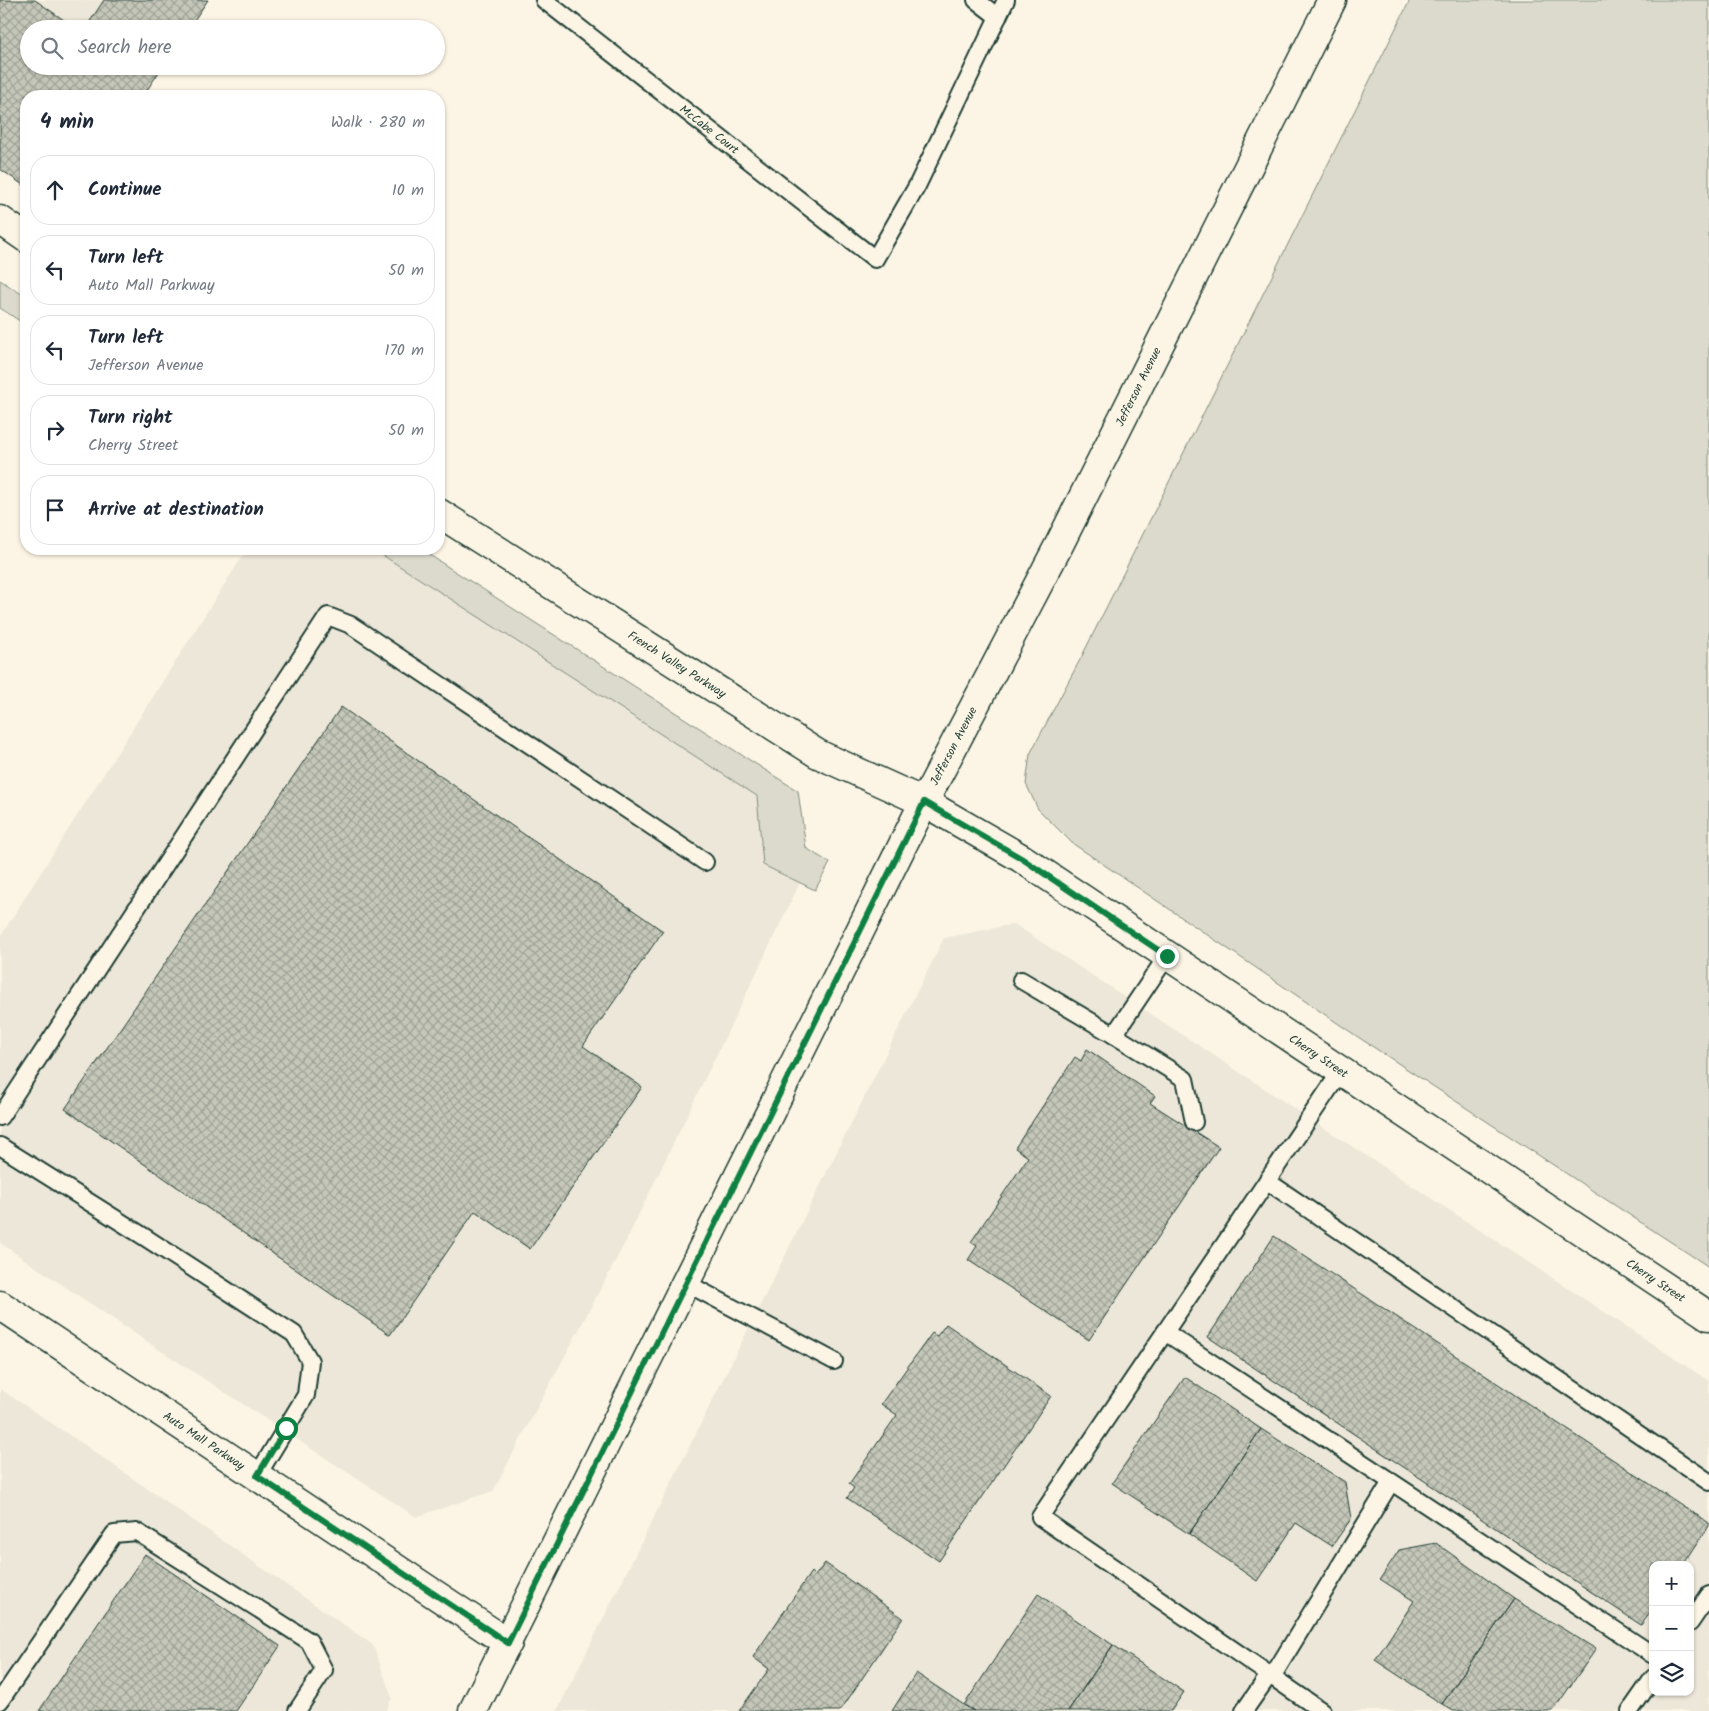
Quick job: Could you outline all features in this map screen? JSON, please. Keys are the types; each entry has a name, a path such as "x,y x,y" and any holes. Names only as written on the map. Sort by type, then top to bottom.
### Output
{"main road":[{"name":"Jefferson Avenue","path":"473,1711 924,802 1063,536 1332,0"},
{"path":"0,220 20,234"},
{"name":"French Valley Parkway","path":"445,518 818,754 924,802"},
{"name":"Cherry Street","path":"924,802 1021,858 1709,1316"},
{"name":"Auto Mall Parkway","path":"0,1305 508,1643"}],"lane":[{"name":"McCabe Court","path":"544,0 875,259 917,186 998,17"},
{"path":"976,0 998,17 1006,0"},
{"path":"0,1117 328,616 351,625 705,862"},
{"path":"1114,1035 1167,956"},
{"path":"1021,980 1185,1079 1194,1122"},
{"path":"1322,1711 1040,1517 1341,1071"},
{"path":"0,1146 294,1334 310,1361 306,1395 257,1476"},
{"path":"1267,1181 1709,1482"},
{"path":"686,1282 834,1362"},
{"path":"1165,1332 1649,1652"},
{"path":"1244,1711 1267,1678 1272,1677 1391,1482"},
{"path":"0,1701 114,1534 137,1532 308,1641 324,1670 297,1711"},
{"path":"1694,1617 1709,1596"},
{"path":"1630,1711 1649,1684"}],"shaded area":[{"path":"26,0 202,0 189,20 55,20"},
{"path":"1410,0 1709,0 1709,1267 1358,1037 1072,843 1038,809 1026,784 1030,754 1082,656"},
{"path":"0,280 20,293 20,321 0,308"},
{"path":"243,555 382,555 757,796 763,865 800,883 626,1241 493,1491 416,1517 146,1341 0,1243 0,937"},
{"path":"382,555 429,555 798,791 806,848 830,863 815,890 763,865 757,796"},
{"path":"1014,924 1709,1381 1709,1711 557,1711 944,938"},
{"path":"0,1389 86,1446 373,1645 392,1698 386,1711 0,1711"}],"building":[{"path":"0,0 35,0 64,20 20,20 20,75 157,75 147,90 20,90 20,183 0,169"},
{"path":"104,0 208,0 194,20 91,20"},
{"path":"341,707 663,931 583,1046 642,1087 530,1249 475,1211 390,1335 65,1109"},
{"path":"1087,1049 1155,1096 1150,1103 1219,1147 1089,1340 968,1260 977,1246 971,1242 1028,1157 1015,1148 1075,1057 1081,1061"},
{"path":"1274,1236 1709,1523 1709,1526 1686,1561 1649,1561 1649,1614 1641,1625 1208,1337"},
{"path":"946,1324 1051,1396 939,1561 847,1498 854,1488 849,1484 897,1415 881,1404 932,1333 937,1336"},
{"path":"1185,1377 1261,1429 1189,1534 1112,1483"},
{"path":"1261,1429 1345,1482 1351,1519 1332,1546 1296,1523 1257,1581 1189,1534"},
{"path":"1436,1543 1514,1599 1442,1704 1375,1660 1414,1601 1380,1579 1399,1550"},
{"path":"145,1554 280,1646 236,1711 39,1711"},
{"path":"825,1563 903,1618 840,1711 739,1711 769,1669 753,1657 811,1572 815,1576"},
{"path":"1038,1594 1113,1645 1068,1711 974,1711 964,1705"},
{"path":"1514,1599 1596,1649 1553,1711 1453,1711 1442,1704"},
{"path":"1113,1645 1184,1692 1171,1711 1068,1711"},
{"path":"916,1673 964,1705 974,1711 892,1711"}],"route":[{"path":"286,1428 257,1476 508,1643 924,802 1021,858 1167,956"}]}
